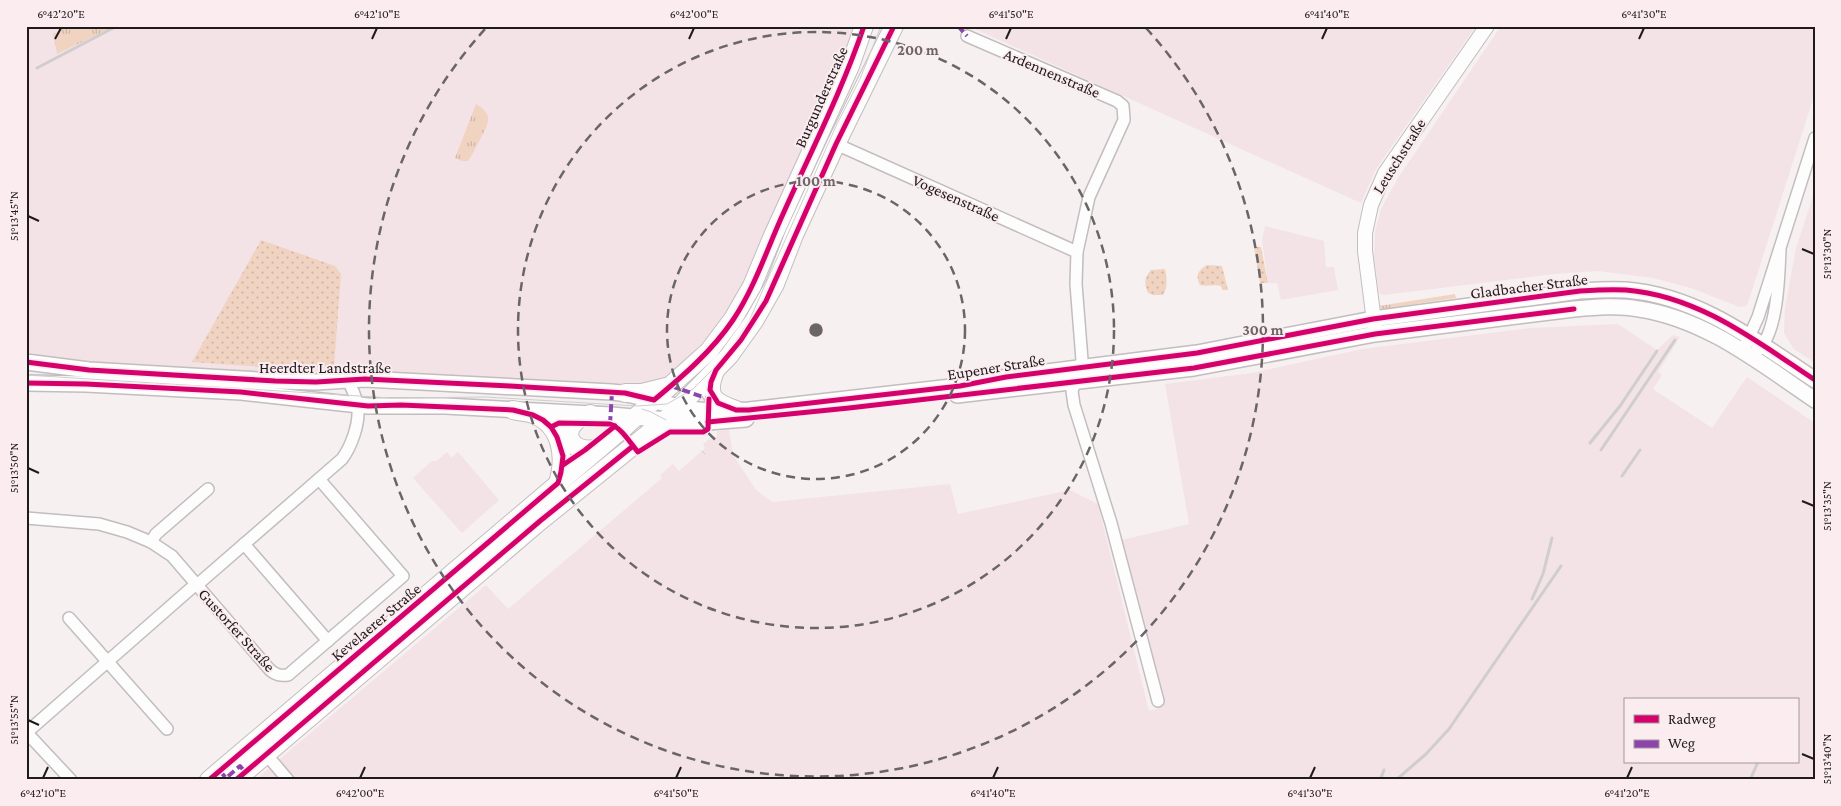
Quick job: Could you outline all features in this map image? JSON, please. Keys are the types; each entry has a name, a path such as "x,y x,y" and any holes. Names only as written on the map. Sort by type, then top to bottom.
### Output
{"main road":[{"name":"Burgunderstraße","path":"654,400 708,351 742,306 847,73 864,26"},
{"name":"Burgunderstraße","path":"666,420 716,370 741,340 766,301 836,144 894,26"},
{"name":"Gladbacher Straße","path":"1345,332 1373,319 1580,291 1626,290 1668,298 1687,304 1720,319 1815,380"},
{"name":"Gladbacher Straße","path":"1345,332 1375,334 1607,306 1638,308 1667,314 1692,323 1718,336 1815,400"},
{"name":"Eupener Straße","path":"680,407 709,410 772,408 960,386 1006,377 1345,332"},
{"name":"Eupener Straße","path":"666,420 708,422 749,419 1194,368 1252,358 1345,332"},
{"name":"Heerdter Landstraße","path":"26,362 89,370 275,381 316,382 365,378 625,393 680,407"},
{"path":"716,370 710,390 713,397 718,403 736,410"},
{"name":"Heerdter Landstraße","path":"26,384 86,384 241,392 358,405 436,406 666,420"},
{"path":"625,393 642,394 671,386"},
{"name":"Kevelaerer Straße","path":"209,780 654,400"},
{"path":"514,410 533,414 551,427 557,437 563,456 558,483"},
{"path":"590,414 573,423 570,427 570,440 579,448 585,450 600,448"},
{"name":"Kevelaerer Straße","path":"236,780 540,521 666,420"}],"street":[{"name":"Leuschstraße","path":"1375,334 1365,252 1365,233 1370,205 1385,173 1487,26"},
{"name":"Ardennenstraße","path":"967,36 1117,101 1123,106 1124,120 1090,197 1077,252"},
{"path":"1780,249 1778,290 1770,326 1762,345 1756,352 1747,354 1745,346 1748,336 1758,317 1815,138"},
{"name":"Vogesenstraße","path":"836,144 1077,252"},
{"path":"1077,252 1076,284 1082,360 1072,391 1074,405 1111,523 1158,701"},
{"path":"71,780 26,732 337,464 345,454 357,424 358,405 348,380"},
{"name":"Gustorfer Straße","path":"26,518 99,524 127,532 151,542 172,556 275,674 288,675 403,576 319,479"},
{"path":"151,542 156,534 208,489"},
{"path":"244,544 328,641"},
{"path":"69,618 167,729"},
{"path":"266,754 288,780"}],"shaded area":[{"path":"26,26 861,26 777,214 762,240 741,293 730,312 678,367 663,380 649,388 294,376 26,359"},
{"path":"968,26 1476,26 1376,169 1361,203"},
{"path":"1501,26 1815,26 1815,93 1747,306 1739,307 1694,289 1653,278 1598,271 1554,274 1384,295 1379,293 1374,258 1375,232 1381,209 1398,178"},
{"path":"1815,190 1815,363 1794,349 1784,333 1785,308 1796,248"},
{"path":"1265,226 1324,241 1326,267 1334,267 1338,290 1281,300 1277,283 1268,283 1262,240"},
{"path":"1618,324 1657,350 1673,335 1680,337 1658,372 1662,375 1653,389 1712,428 1747,377 1815,423 1815,780 255,780 486,585 508,609 662,478 660,475 673,464 679,471 705,448 703,444 713,437 717,437 717,431 729,429 733,455 756,490 772,502 950,484 958,514 1070,490 1098,504 1149,711 1163,707 1122,540 1189,524 1165,384 1252,373 1362,349 1531,328"},
{"path":"447,452 451,458 458,452 499,500 462,533 413,478 432,461 437,461"}],"green space":[{"path":"63,26 116,26 57,54 53,33 57,33"},
{"path":"476,104 486,112 488,120 480,140 468,161 462,161 455,158"},
{"path":"261,240 335,266 341,274 334,366 276,368 192,362"},
{"path":"1254,247 1261,247 1268,283 1260,283"},
{"path":"1207,265 1222,266 1228,290 1222,290 1219,285 1200,285 1198,274"},
{"path":"1165,269 1167,282 1163,295 1148,293 1145,281 1151,270"},
{"path":"1455,294 1456,298 1382,309 1379,306"},
{"path":"1610,295 1668,303 1705,319 1667,305 1611,297 1571,300 1531,309 1389,326 1385,324 1481,309"}],"tram line":[{"path":"26,375 391,398 486,397 637,406 667,404 693,389 714,368 727,354 749,321 837,124 860,79 881,26"},
{"path":"642,409 666,420"},
{"path":"702,451 705,454"}],"railway":[{"path":"37,68 117,26"},
{"path":"1601,450 1675,340"},
{"path":"1590,443 1620,406 1657,351"},
{"path":"1622,476 1640,450"},
{"path":"1532,599 1543,574 1552,538"},
{"path":"1396,780 1426,754 1449,729 1561,566"},
{"path":"1750,780 1757,764"},
{"path":"1380,780 1384,770"}],"marked path":[{"path":"958,26 967,36"},
{"path":"671,386 709,399"},
{"path":"610,424 612,392"},
{"path":"220,771 226,778 240,766 245,772"}],"cycle path":[{"path":"26,362 89,370 275,381 316,382 365,379 510,386 625,393 654,400 706,353 725,331 741,307 836,97 864,26"},
{"path":"894,26 836,144 766,301 741,340 716,370 710,390 718,403 736,410 749,410 960,386 1006,377 1197,353 1373,319 1580,291 1609,290 1626,290 1653,294 1678,301 1702,311 1749,336 1815,380"},
{"path":"708,422 849,408 1194,368 1375,334 1574,309"},
{"path":"26,383 86,384 241,392 368,406 401,405 513,410 533,415 543,420 551,427 557,437 563,456 558,483 209,780"},
{"path":"551,427 559,423 610,424 622,432 638,452 670,432 703,432 708,429 709,399"},
{"path":"563,465 615,426"},
{"path":"236,780 540,521 633,446"}]}
